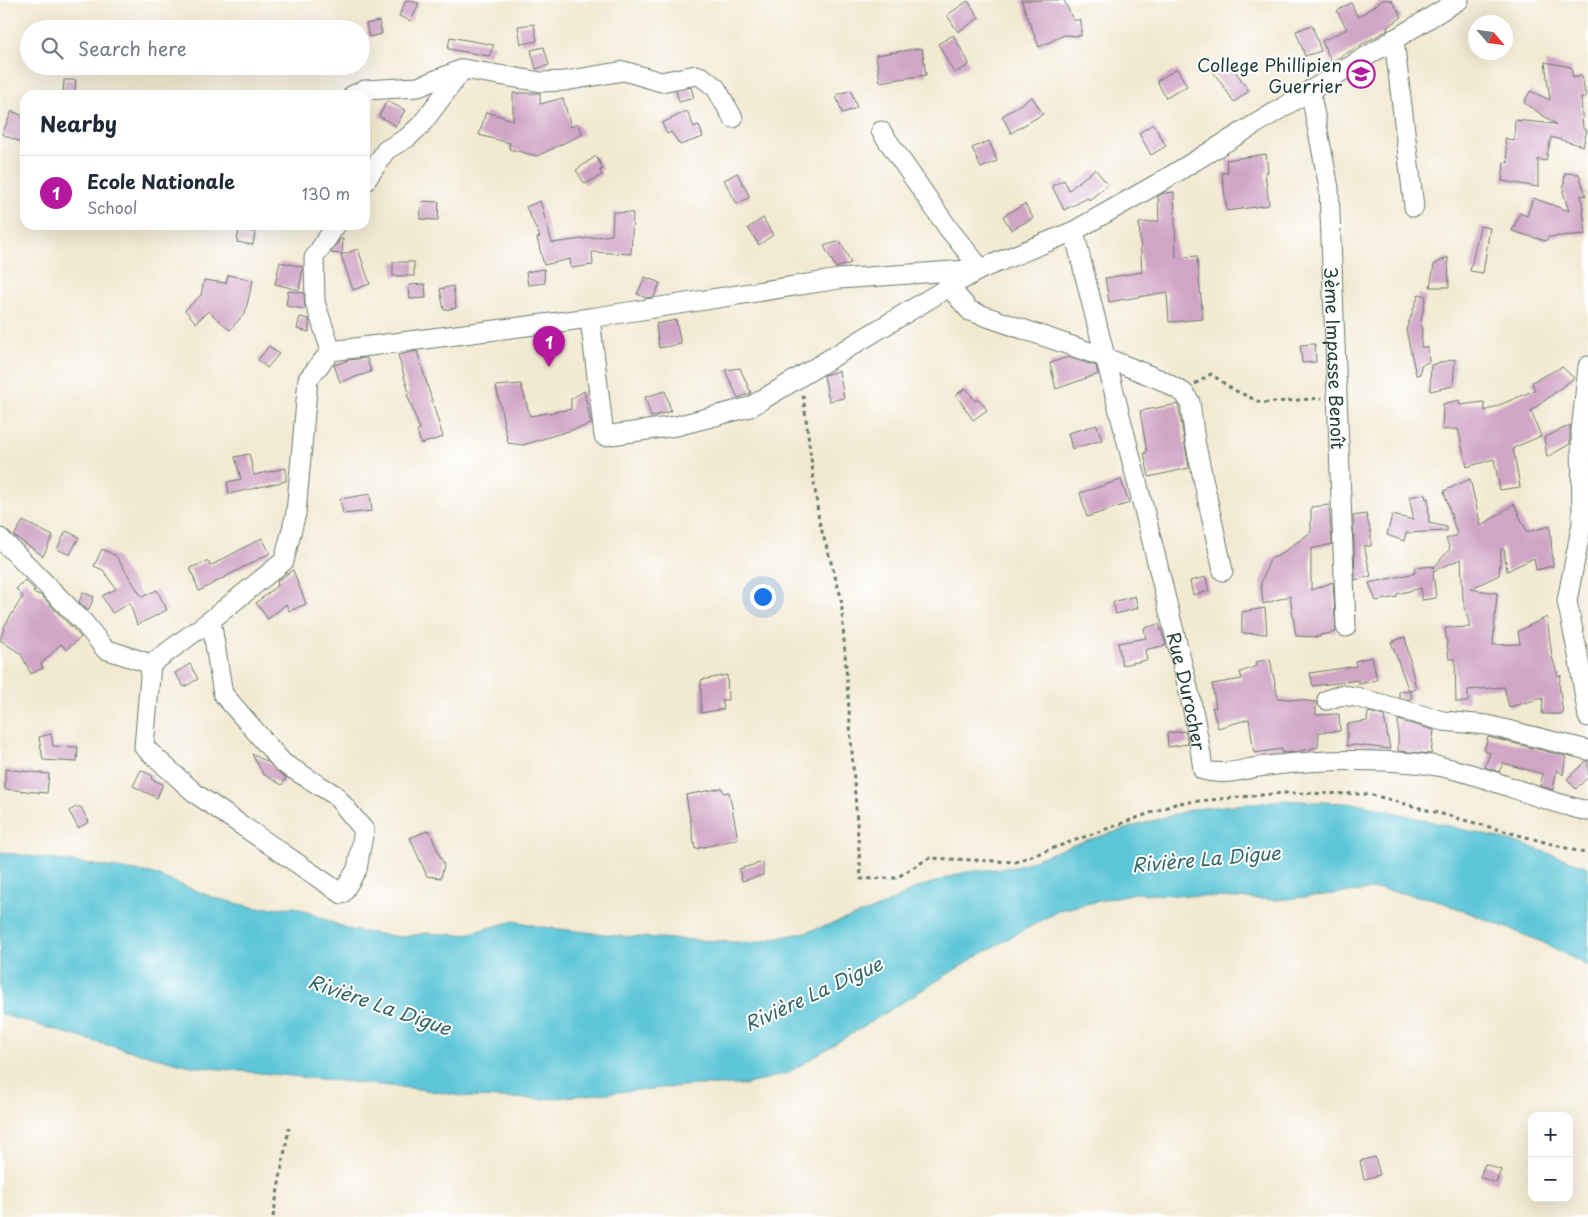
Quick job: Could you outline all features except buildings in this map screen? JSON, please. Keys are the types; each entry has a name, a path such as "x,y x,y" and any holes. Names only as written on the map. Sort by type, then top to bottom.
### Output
{"street":[{"path":"590,318 604,436 676,426 750,407 800,374 981,269 1074,231 1157,184 1394,39 1430,7 1459,0"},
{"path":"1394,39 1414,207"},
{"path":"370,174 386,150 407,138 421,125 463,69"},
{"path":"365,90 418,87 463,69 541,82 565,81 624,71 661,82 696,75 702,77 716,88 733,118"},
{"name":"3ème Impasse Benoît","path":"1310,90 1329,188 1333,264 1335,396 1346,627"},
{"path":"881,131 948,228 981,269"},
{"path":"331,351 315,302 314,258 333,230"},
{"name":"Rue Durocher","path":"1074,231 1104,357 1133,462 1184,675 1200,747 1203,770 1218,774 1266,766 1354,761 1417,763 1466,772 1588,811"},
{"path":"150,664 211,620 284,561 296,513 308,379 331,351 590,318 839,279 981,269"},
{"path":"949,287 970,311 1104,357 1161,380 1184,393 1190,402 1195,441 1223,571"},
{"path":"1588,366 1581,432 1582,523 1566,601 1578,655 1588,717"},
{"path":"0,538 85,624 105,649 150,664"},
{"path":"150,664 144,747 196,794 342,894 357,869 364,830 335,795 283,763 223,694 211,620"},
{"path":"1327,700 1341,695 1348,696 1417,712 1443,721 1487,725 1588,750"}],"path":[{"path":"800,374 819,521 841,596 860,879 896,878 929,858 1014,862 1178,802 1283,793 1369,794 1588,854"},
{"path":"1184,393 1211,374 1232,389 1262,403 1335,396"},
{"path":"273,1217 289,1128"}],"water":[{"name":"Rivière La Digue","path":"1283,800 1361,804 1525,845 1588,867 1588,966 1542,942 1434,899 1380,889 1277,900 1134,893 1060,910 977,956 788,1073 744,1085 693,1085 544,1099 468,1097 419,1089 191,1066 100,1043 0,1014 0,852 151,873 212,897 256,908 295,907 351,930 401,937 428,933 463,935 514,921 542,927 621,936 752,943 807,932 881,907 914,889 965,872 1015,867 1084,841 1193,809"}],"place":[{"name":"College Phillipien Guerrier","path":"1361,74"},
{"name":"Ecole Nationale","path":"549,367"}]}
